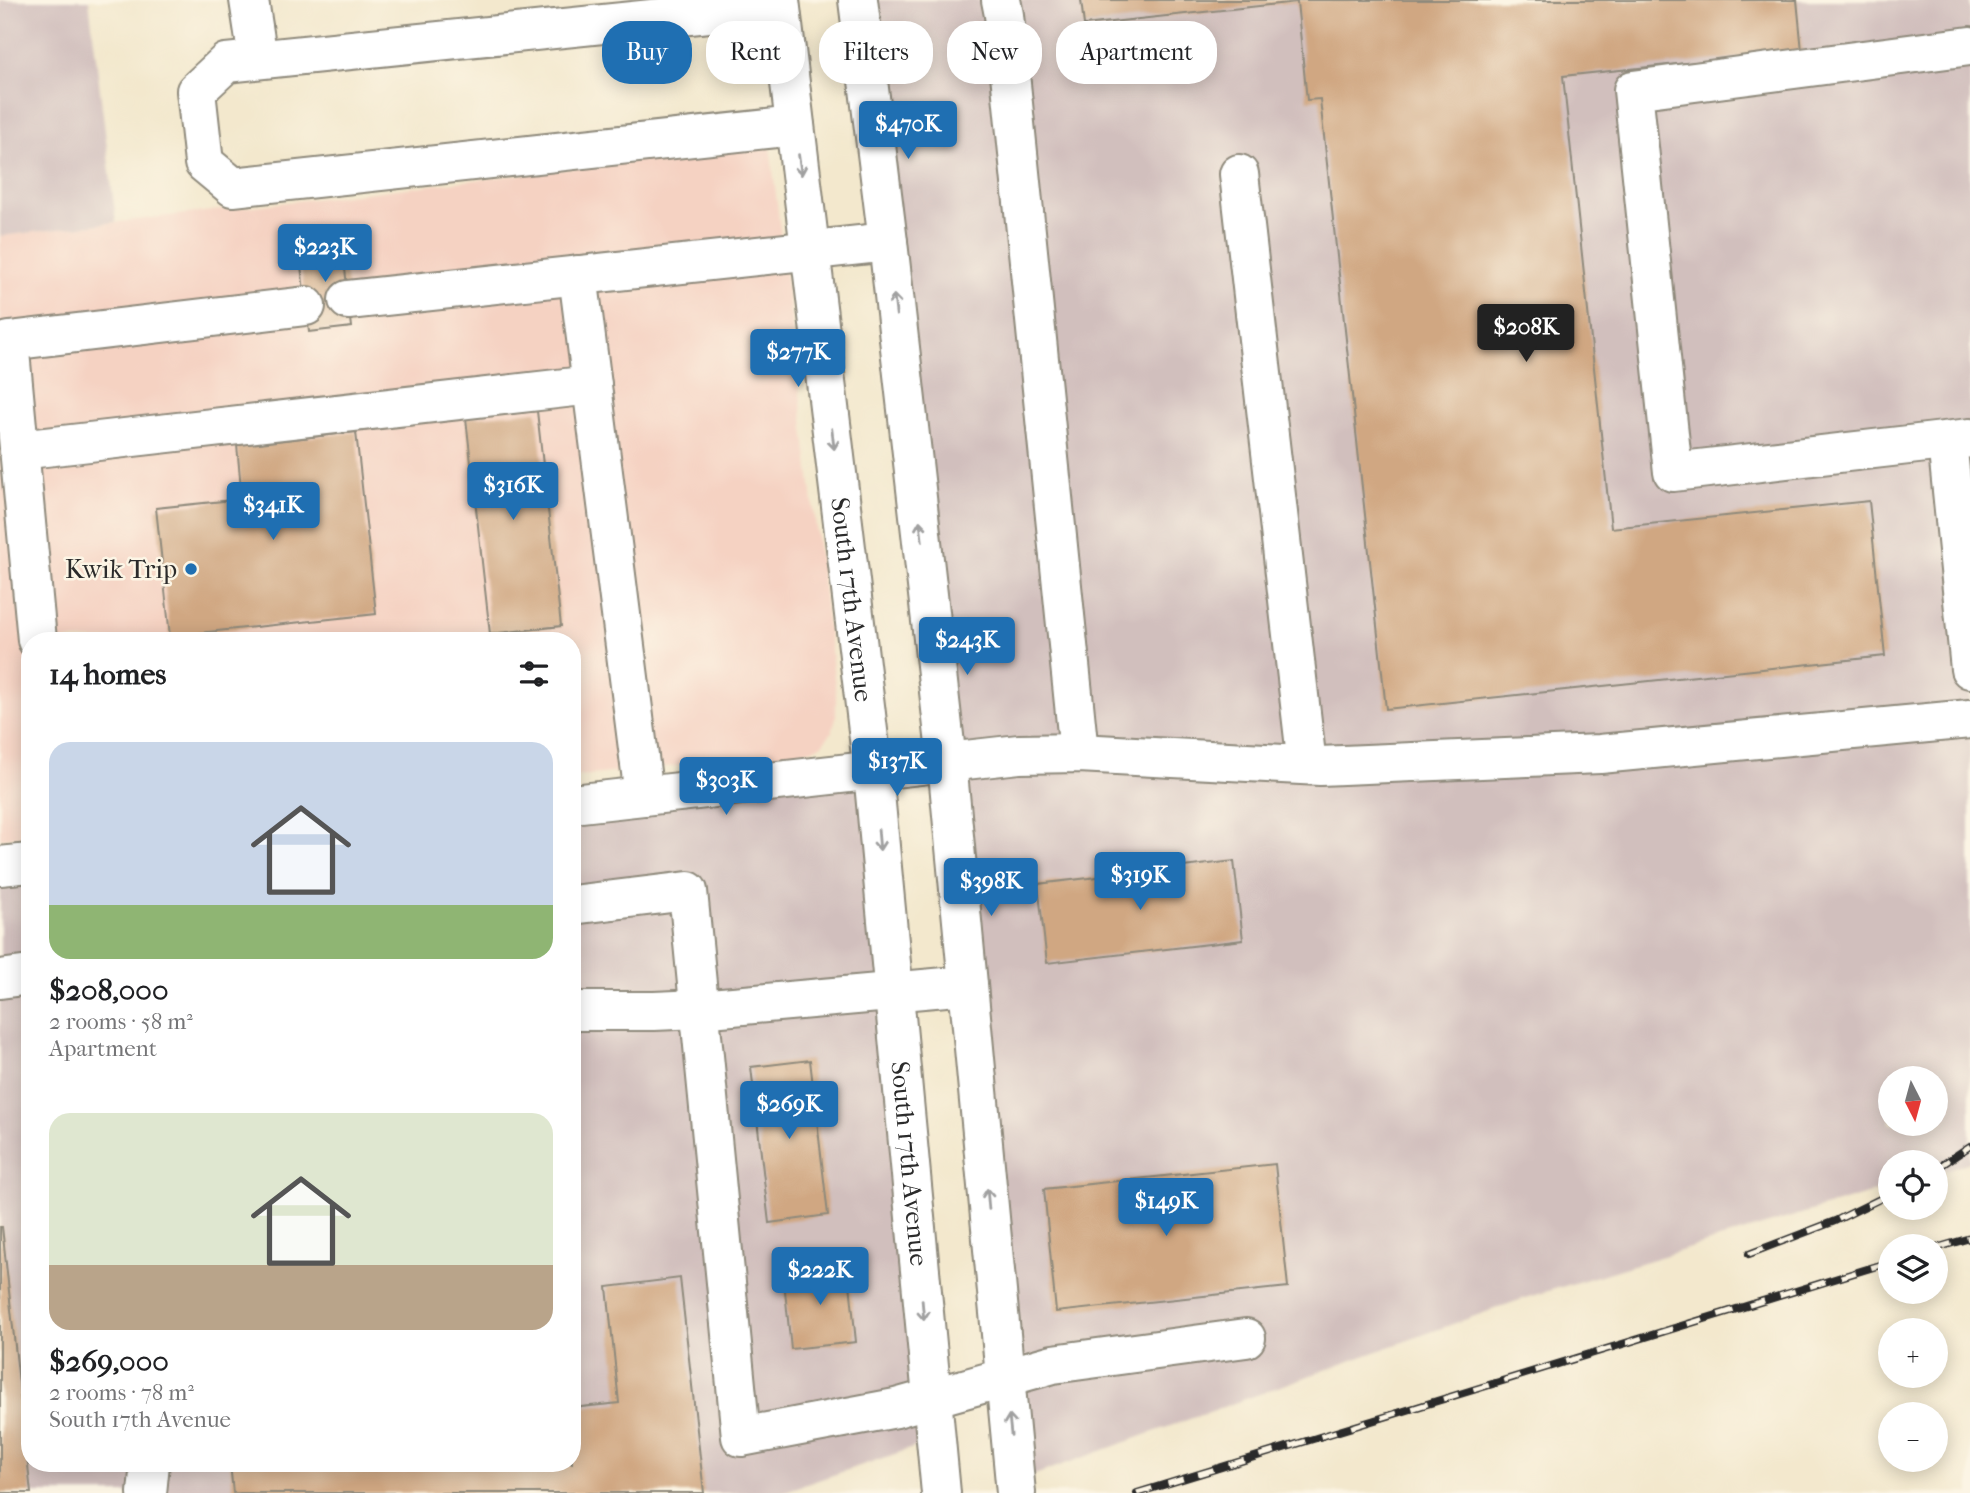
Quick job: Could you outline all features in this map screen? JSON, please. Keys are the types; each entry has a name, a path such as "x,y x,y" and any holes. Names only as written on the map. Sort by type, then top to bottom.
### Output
{"main road":[{"path":"249,0 258,59"},
{"path":"858,0 947,762 1016,1493"},
{"path":"1001,0 1079,753"},
{"path":"780,4 226,63 196,91 204,163 233,187 795,126"},
{"name":"South 17th Avenue","path":"780,4 873,772 942,1493"},
{"path":"1970,46 1633,90 1673,472 1959,439 1970,669"},
{"path":"1238,174 1307,765"},
{"path":"348,300 888,242"},
{"path":"578,275 644,796"},
{"path":"36,632 9,341 306,306"},
{"path":"19,450 592,385"},
{"path":"581,803 1019,754 1079,753 1307,765 1600,754 1970,719"},
{"path":"0,866 21,864"},
{"path":"581,904 688,891 741,1437 896,1408 1005,1376 1069,1361 1245,1338"},
{"path":"0,979 21,976"},
{"path":"581,1011 654,1012 699,1009 968,985"},
{"path":"147,1493 149,1472"}],"shaded area":[{"path":"0,0 89,0 116,222 0,236"},
{"path":"858,0 1970,0 1970,1162 1948,1169 1948,1150 1878,1150 1878,1191 1525,1298 1015,1482 867,84 933,84 933,21 860,21"},
{"path":"770,145 836,694 836,717 832,732 822,744 796,753 581,776 581,632 21,632 21,836 0,839 0,236"},
{"path":"873,772 936,1440 780,1493 0,1493 0,866 21,864 21,1472 581,1472 581,803"}],"building":[{"path":"1081,0 1797,0 1802,51 1563,76 1611,528 1869,501 1885,656 1386,709 1320,99 1307,100 1297,2 1121,21 1084,21"},
{"path":"341,236 352,327 309,332 298,241"},
{"path":"537,411 561,626 490,632 466,418"},
{"name":"Kwik Trip","path":"356,432 376,614 207,632 170,632 156,508 242,499 237,445"},
{"path":"1234,861 1243,940 1047,963 1038,884"},
{"path":"810,1060 828,1215 769,1223 751,1067"},
{"path":"1275,1164 1288,1287 1056,1312 1044,1189"},
{"path":"2,1227 21,1401 21,1472 29,1472 31,1493 0,1493"},
{"path":"848,1264 856,1342 791,1349 783,1271"},
{"path":"680,1278 704,1493 233,1493 231,1472 581,1472 581,1407 619,1403 607,1287"}],"railway":[{"path":"1948,1161 1970,1146"},
{"path":"1749,1254 1835,1221 1878,1200"},
{"path":"1948,1244 1970,1238"},
{"path":"1137,1493 1878,1266"}],"place":[{"name":"Kwik Trip","path":"191,569"}]}
